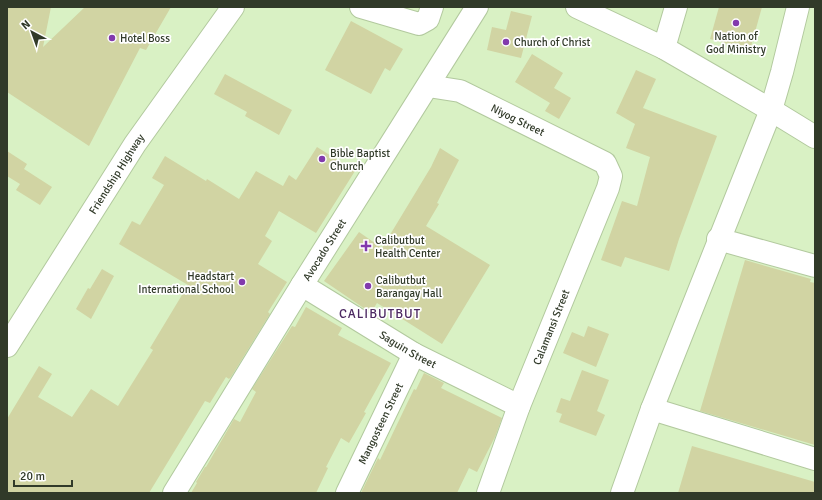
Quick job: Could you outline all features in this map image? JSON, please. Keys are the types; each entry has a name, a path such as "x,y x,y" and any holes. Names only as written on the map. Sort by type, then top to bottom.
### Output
{"street":[{"name":"Friendship Highway","path":"7,346 135,144 233,7"},
{"path":"375,9 419,24 428,19 432,7"},
{"name":"Avocado Street","path":"174,493 302,285 477,7"},
{"path":"577,7 664,48 815,137"},
{"path":"664,48 676,7"},
{"path":"622,493 652,409 771,110 798,7"},
{"name":"Niyog Street","path":"428,86 460,91 605,163"},
{"name":"Calamansi Street","path":"488,493 519,406 608,188 611,176 605,163"},
{"path":"718,240 815,266"},
{"name":"Saguin Street","path":"302,285 414,354 519,406"},
{"name":"Mangosteen Street","path":"347,493 414,354"},
{"path":"652,409 815,459"}],"building":[{"path":"7,7 51,7 43,47 85,7 171,7 146,50 140,48 89,146 7,92"},
{"name":"Nation of God Ministry","path":"719,7 762,7 750,50 710,39"},
{"name":"Church of Christ","path":"511,11 532,16 521,58 487,50 492,27 506,30"},
{"path":"351,21 403,49 390,71 385,68 371,94 325,70"},
{"path":"532,54 563,73 554,88 571,98 559,119 545,111 550,103 515,82"},
{"path":"636,70 656,79 643,108 717,136 679,239 669,271 625,257 621,267 601,260 622,201 637,206 650,157 626,148 635,124 616,113"},
{"path":"225,74 292,110 279,135 245,116 247,112 214,94"},
{"path":"317,147 355,171 316,233 279,211 265,236 272,241 258,264 287,282 268,312 270,314 231,377 229,379 226,377 210,403 205,401 149,493 7,493 7,419 39,366 52,374 38,397 72,417 91,389 118,406 153,350 150,348 188,285 119,244 132,221 140,225 164,185 152,178 165,156 206,181 207,179 239,199 256,171 283,186 289,175 296,180"},
{"path":"440,148 459,160 437,203 439,204 426,226 490,265 442,344 377,303 371,313 324,281 359,232 382,248 431,167"},
{"path":"7,151 27,164 24,169 52,187 40,205 16,190 20,184 7,176"},
{"path":"745,260 811,279 810,282 815,283 815,445 700,411"},
{"path":"102,269 114,276 91,319 76,309 88,288 90,289"},
{"path":"306,307 342,328 338,335 391,363 349,443 341,438 326,467 328,468 316,493 191,493 197,483 196,482 234,419 240,422 256,392 252,389 292,326 295,327"},
{"path":"588,326 609,334 596,367 563,353 572,332 584,337"},
{"path":"582,370 609,380 597,411 605,415 596,436 559,422 562,414 556,412 561,398 570,401"},
{"path":"424,373 444,383 441,388 502,418 495,437 477,472 469,468 457,493 361,493 378,458 380,460 414,389 416,390"},
{"path":"692,446 815,482 815,493 678,493"}],"place":[{"name":"Nation of God Ministry","path":"736,23"},
{"name":"Hotel Boss","path":"112,38"},
{"name":"Church of Christ","path":"506,42"},
{"name":"Bible Baptist Church","path":"322,159"},
{"name":"Calibutbut Health Center","path":"366,246"},
{"name":"Headstart International School","path":"242,282"},
{"name":"Calibutbut Barangay Hall","path":"368,286"}],"district":[{"name":"CALIBUTBUT","path":"380,313"}]}
